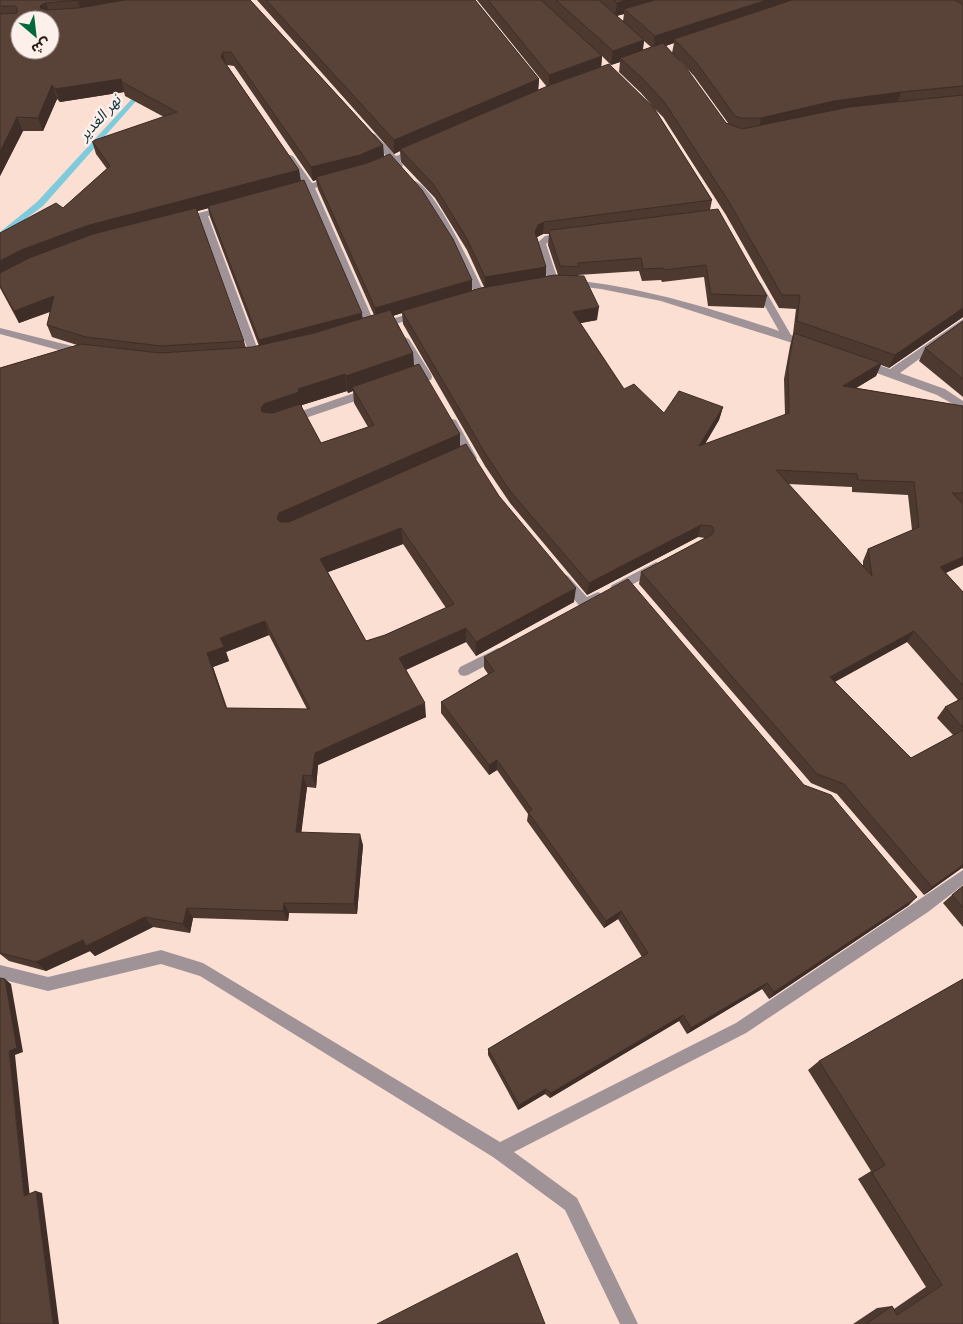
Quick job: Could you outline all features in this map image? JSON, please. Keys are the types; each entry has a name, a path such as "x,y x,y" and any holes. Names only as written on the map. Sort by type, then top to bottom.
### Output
{"street":[{"path":"364,127 428,199 460,251 481,296"},
{"path":"372,169 430,145"},
{"path":"283,148 310,187 367,329 431,310"},
{"path":"284,194 337,179"},
{"path":"176,222 239,206"},
{"path":"203,215 257,358"},
{"path":"576,234 542,240 541,244 549,284 598,284 695,307 821,348"},
{"path":"754,277 788,338"},
{"path":"394,321 420,374 433,389"},
{"path":"890,374 963,322"},
{"path":"0,330 90,355"},
{"path":"856,361 941,392 963,406"},
{"path":"281,422 379,388"},
{"path":"446,413 463,455 479,470"},
{"path":"556,570 581,607 631,585 670,560"},
{"path":"464,671 507,647"},
{"path":"498,1151 740,1028 920,904 963,877"},
{"path":"0,972 48,984 161,957 203,970 224,985 498,1151 571,1204 629,1324"}],"building":[{"path":"0,0 82,0 41,5 40,8 46,10 17,10 15,6 0,6"},
{"path":"125,0 250,0 383,145 360,155 311,167 231,52 223,52 221,57 299,170 86,226 21,250 0,261 0,233 56,203 63,208 110,166 92,141 177,112 122,82 121,79 55,89 52,85 38,118 17,117 0,152 0,14 10,13 10,60 60,60 60,10 46,10 78,8"},
{"path":"266,0 475,0 539,79 394,140"},
{"path":"488,0 541,0 602,56 549,75"},
{"path":"556,0 599,0 644,40 613,51"},
{"path":"614,0 626,0 617,3"},
{"path":"655,0 767,0 655,36 624,9"},
{"path":"792,0 955,0 963,5 963,86 834,101 761,118 741,118 735,116 696,62 674,39"},
{"path":"663,43 687,69 726,123 742,129 849,107 963,95 963,308 895,355 797,321 800,295 782,295 729,202 665,103 620,58"},
{"path":"609,64 654,108 712,200 544,222 538,225 535,232 546,267 485,277 466,237 434,185 400,149 550,85"},
{"path":"390,154 422,190 453,239 472,280 375,308 316,177 367,163"},
{"path":"304,180 362,313 259,340 208,206"},
{"path":"196,208 244,341 161,346 86,337 47,325 54,296 14,311 0,286 0,273 29,258 93,234"},
{"path":"718,209 767,296 711,294 706,265 664,270 663,268 643,269 641,258 578,263 579,267 560,266 549,232 551,230"},
{"path":"555,275 584,276 599,307 573,312 624,389 634,384 664,413 679,391 723,407 699,446 789,413 788,366 794,333 881,363 843,386 963,406 963,493 952,493 963,504 963,557 940,567 963,592 963,686 914,631 830,677 911,758 963,730 963,865 932,887 844,784 817,774 641,572 711,535 714,531 712,526 701,525 589,583 510,491 485,453 402,311 481,288","holes":["776,470 857,474 858,480 914,482 919,527 868,549 872,576"]},
{"path":"390,310 413,353 346,376 345,374 298,389 299,392 264,404 261,408 262,412 273,413 300,404 321,443 374,425 352,387 419,364 460,434 279,513 277,519 280,522 289,522 466,444 499,496 576,588 476,642 466,628 399,658 425,703 315,753 312,776 303,775 296,832 360,834 354,904 284,903 283,911 187,908 183,924 145,917 86,946 83,940 36,962 0,953 0,368 81,344 160,353 252,347 314,333","holes":["401,528 454,604 385,635 366,641 320,559","265,621 310,709 226,708 207,653 224,647 220,638"]},
{"path":"963,321 963,379 925,348"},
{"path":"628,579 804,785 831,795 917,897 774,992 767,983 691,1028 683,1015 551,1093 546,1089 519,1105 488,1049 648,953 621,911 606,921 528,812 532,810 497,760 489,765 441,702 494,671 484,657"},
{"path":"963,698 963,728 945,707"},
{"path":"963,886 963,908 952,895"},
{"path":"0,978 5,979 17,1048 9,1051 24,1196 36,1191 53,1324 0,1324"},
{"path":"963,979 963,1324 866,1324 892,1306 897,1315 942,1285 872,1173 885,1165 819,1061"},
{"path":"517,1253 545,1324 377,1324"}],"waterway":[{"name":"نهر الغدير","path":"0,236 40,204 142,91"}]}
